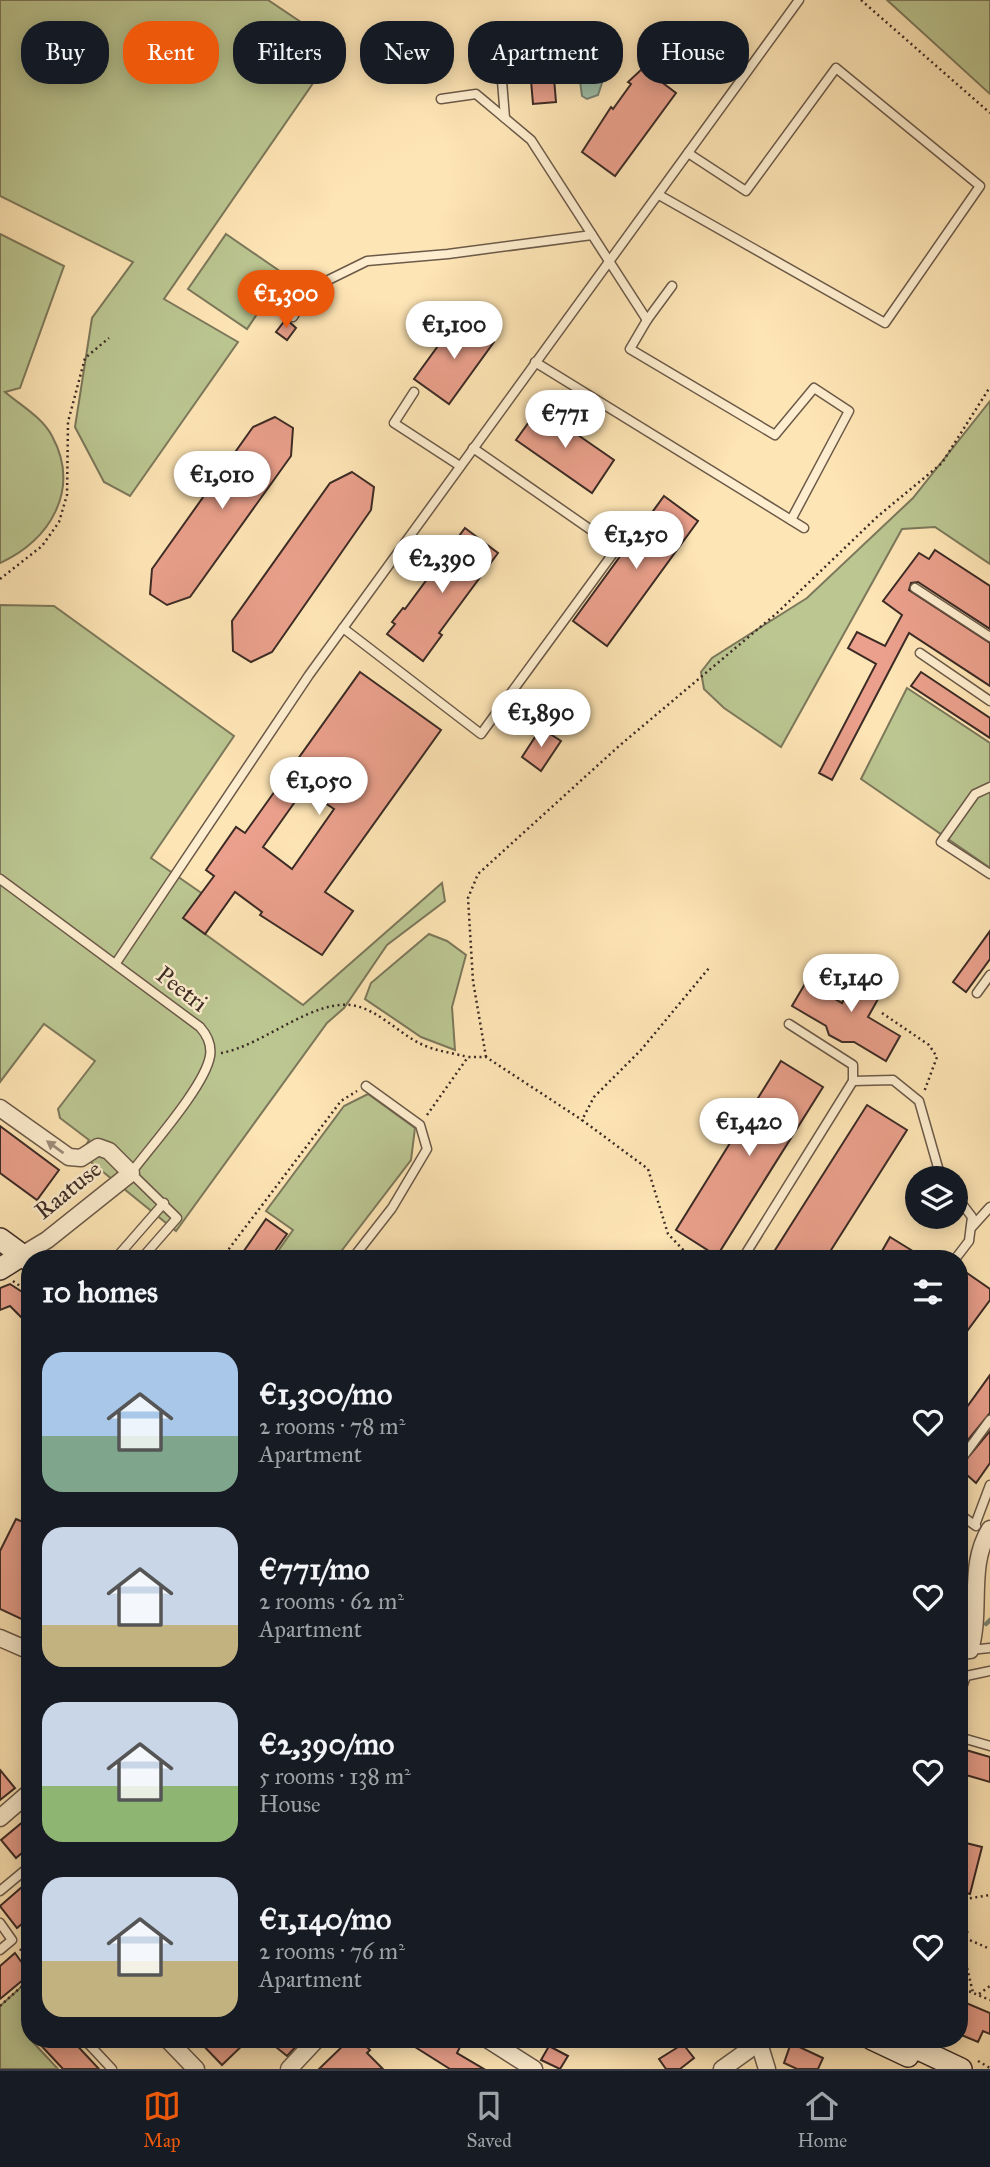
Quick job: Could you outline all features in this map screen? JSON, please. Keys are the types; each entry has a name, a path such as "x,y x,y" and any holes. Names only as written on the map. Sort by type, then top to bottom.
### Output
{"main road":[{"path":"0,1239 21,1254"},
{"name":"Raatuse","path":"0,1269 21,1260"},
{"path":"891,2048 936,2069"},
{"path":"916,2048 961,2069"}],"street":[{"path":"0,1108 69,1157 81,1158 97,1147 109,1151 131,1173"},
{"name":"Raatuse","path":"35,1250 131,1173"},
{"path":"968,1640 977,1618 976,1560 984,1529"},
{"path":"0,1638 21,1647"},
{"path":"0,1818 21,1800"},
{"path":"176,2048 196,2069"},
{"path":"289,2069 309,2048"},
{"path":"501,2048 534,2069"},
{"path":"722,2069 752,2048"},
{"path":"763,2048 767,2069"}],"lane":[{"path":"116,962 343,628 799,0"},
{"path":"659,195 885,323 980,186 836,68 746,191 688,153"},
{"path":"502,84 505,118"},
{"path":"441,99 475,94 531,140 647,320"},
{"path":"293,317 310,289 367,261 448,254 592,235"},
{"path":"672,286 630,349 775,435 814,388 849,411 791,520"},
{"path":"535,362 804,528"},
{"path":"414,392 394,423 460,466"},
{"path":"343,628 481,734 617,548 473,448"},
{"path":"915,589 990,637"},
{"path":"920,653 990,701"},
{"path":"990,787 975,793 941,842 990,874"},
{"name":"Peetri","path":"0,879 116,962 200,1027 209,1038 211,1055"},
{"path":"977,993 990,975"},
{"path":"748,1250 853,1081 853,1065 789,1024"},
{"path":"149,1250 177,1218 131,1173 203,1076 211,1055"},
{"path":"853,1081 893,1080 919,1101 938,1166"},
{"path":"359,1250 392,1209 427,1149 420,1125 366,1086"},
{"path":"123,1250 164,1203"},
{"path":"970,1229 990,1207"},
{"path":"962,1250 969,1241 972,1217 968,1212"},
{"path":"968,1450 990,1420"},
{"path":"968,1519 984,1529 990,1485"},
{"path":"968,1650 990,1648"},
{"path":"968,1676 990,1671"},
{"path":"968,1740 990,1746"},
{"path":"0,1891 21,1874"},
{"path":"0,1923 12,1940 0,1950"},
{"path":"92,2048 112,2069"}],"path":[{"path":"861,0 990,113"},
{"path":"0,579 42,546 59,522 67,495 68,422 85,358 110,338"},
{"path":"486,1057 473,981 468,898 478,874 618,746 777,613 877,517 942,463 990,387"},
{"path":"582,1120 594,1097 641,1050 709,968"},
{"path":"211,1055 230,1052 326,1007 341,1004 358,1006 423,1045 468,1057 486,1057 582,1120 648,1170 668,1234 683,1250"},
{"path":"882,1013 929,1045 937,1057 919,1101"},
{"path":"420,1125 468,1057"},
{"path":"228,1250 341,1101 366,1086"},
{"path":"968,1899 990,1895"},
{"path":"968,1939 990,1950"},
{"path":"12,1940 21,1950"},
{"path":"968,1975 973,1993"},
{"path":"978,1995 990,1986"},
{"path":"0,2006 21,1987"},
{"path":"968,1991 990,2000"}],"shaded area":[{"path":"0,0 268,0 299,21 233,21 233,84 312,84 164,299 238,342 130,496 104,482 75,427 92,318 133,262 0,196"},
{"path":"887,0 990,0 990,94"},
{"path":"581,84 602,84 598,95 587,99 582,96"},
{"path":"0,234 64,266 20,388 5,392 37,417 52,436 60,456 63,475 61,494 56,511 46,527 18,553 0,563"},
{"path":"226,234 284,274 247,329 188,289"},
{"path":"990,401 990,564 935,527 902,529 781,747 724,708 704,689 701,672 712,658 807,598 913,498"},
{"path":"0,605 54,606 234,736 151,858 223,908 205,934 303,1005 442,883 445,901 387,945 344,1008 327,1023 176,1231 81,1154 89,1140 60,1118 58,1109 95,1061 44,1024 0,1082"},
{"path":"907,688 990,743 990,868 861,779"},
{"path":"429,934 447,941 466,955 452,1007 455,1050 421,1037 365,999 371,983"},
{"path":"368,1094 415,1128 411,1160 342,1250 279,1250 293,1230 266,1211 344,1106"},
{"path":"21,1987 21,2048 38,2048 58,2069 0,2069 0,2006"}],"building":[{"path":"637,74 637,84 664,84 676,93 615,176 582,152 611,107 613,109 631,84 628,82"},
{"path":"531,84 554,84 556,102 533,104"},
{"path":"459,317 494,342 449,404 414,379"},
{"path":"286,319 296,328 287,340 276,332"},
{"path":"539,408 614,460 592,493 516,440"},
{"path":"275,417 293,428 291,456 190,597 167,605 150,594 152,569 253,427"},
{"path":"352,472 374,487 371,510 272,652 251,662 233,651 232,621 330,483"},
{"path":"664,496 698,521 607,646 573,621"},
{"path":"465,528 498,553 439,633 442,635 423,661 387,634 395,624 392,622 403,608 405,609"},
{"path":"935,550 990,586 990,629 918,582 911,583 909,590 990,643 990,686 909,633 832,780 819,773 876,664 848,648 857,632 885,646 902,615 883,601 919,553 929,559"},
{"path":"360,672 441,730 325,892 353,911 322,955 260,915 262,912 235,892 205,934 183,918 214,876 206,870 236,827 245,833","holes":["304,789 334,809 292,869 263,847"]},
{"path":"921,672 990,718 990,738 911,686"},
{"path":"541,728 561,741 541,771 522,757"},
{"path":"990,931 990,959 966,992 953,982"},
{"path":"861,969 887,983 868,1017 900,1036 886,1061 854,1042 842,1042 829,1035 826,1026 792,1006 806,982 842,1003"},
{"path":"781,1061 823,1087 721,1250 708,1250 676,1230"},
{"path":"867,1105 907,1130 831,1250 775,1250"},
{"path":"0,1126 59,1170 37,1200 0,1173"},
{"path":"266,1219 287,1234 276,1250 245,1250"},
{"path":"890,1237 911,1250 883,1250"},
{"path":"968,1274 990,1289 990,1300 968,1330"},
{"path":"10,1284 21,1291 21,1317 10,1306 0,1310 0,1288"},
{"path":"990,1375 990,1413 968,1440 968,1406"},
{"path":"990,1431 990,1463 976,1483 968,1476 968,1457"},
{"path":"16,1519 21,1521 21,1619 0,1609 0,1551"},
{"path":"968,1751 990,1757 990,1782 968,1776"},
{"path":"0,1770 15,1788 0,1800"},
{"path":"21,1823 21,1854 16,1858 1,1840"},
{"path":"968,1844 982,1847 968,1893"},
{"path":"21,1888 21,1925 17,1928 0,1906"},
{"path":"15,1953 21,1961 21,1982 0,1999 0,1966"},
{"path":"968,2004 990,2013 990,2034 983,2031 978,2042 968,2038"},
{"path":"43,2048 79,2048 99,2069 63,2069"},
{"path":"206,2048 240,2048 222,2065"},
{"path":"277,2048 295,2048 287,2056"},
{"path":"341,2048 368,2048 370,2050 367,2053 383,2069 319,2069"},
{"path":"417,2048 460,2048 457,2053 484,2069 450,2069"},
{"path":"548,2048 568,2056 560,2069 541,2060"},
{"path":"677,2048 686,2048 694,2058 680,2069 666,2069 659,2059"},
{"path":"789,2048 802,2048 823,2058 818,2069 797,2069 784,2063"}],"waterway":[{"path":"986,1624 990,1620"}]}
